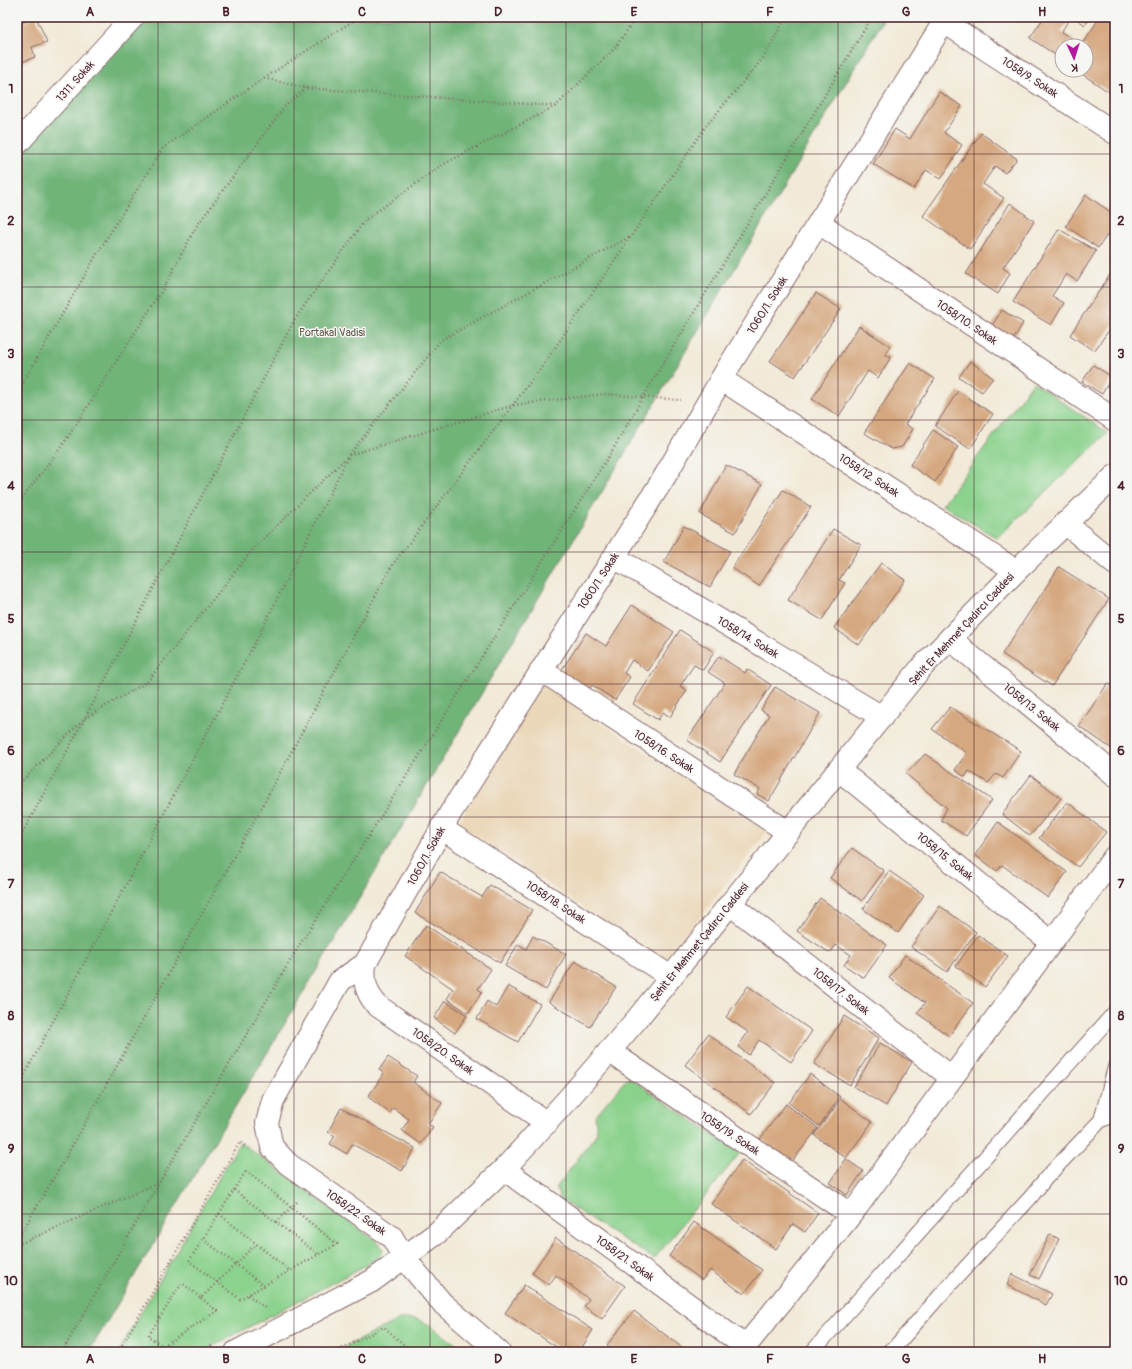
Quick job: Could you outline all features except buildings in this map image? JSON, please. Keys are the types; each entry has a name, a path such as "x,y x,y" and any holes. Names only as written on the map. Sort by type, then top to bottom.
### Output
{"street":[{"name":"1311. Sokak","path":"17,144 133,17"},
{"name":"1058/9. Sokak","path":"946,20 1115,132"},
{"name":"1060/1. Sokak","path":"272,1147 267,1123 273,1100 340,981 365,964 442,828 665,476 721,379 946,20"},
{"name":"1058/10. Sokak","path":"819,223 1115,420"},
{"name":"1058/12. Sokak","path":"721,379 1016,570"},
{"name":"Şehit Er Mehmet Çadırcı Caddesi","path":"236,1352 372,1281 437,1232 504,1169 547,1123 671,977 921,668 1016,570 1115,476"},
{"path":"1065,523 1115,564"},
{"name":"1058/14. Sokak","path":"614,557 882,717"},
{"name":"1058/13. Sokak","path":"951,637 962,649 1115,775"},
{"name":"1058/16. Sokak","path":"541,670 788,832"},
{"name":"1058/15. Sokak","path":"839,770 1050,942"},
{"name":"1058/18. Sokak","path":"442,828 671,977"},
{"path":"744,1349 850,1214 1115,856"},
{"name":"1058/17. Sokak","path":"730,904 952,1077"},
{"name":"1058/20. Sokak","path":"365,964 365,984 372,999 378,1006 547,1123"},
{"name":"1058/19. Sokak","path":"609,1051 850,1214"},
{"name":"1058/22. Sokak","path":"272,1147 288,1164 392,1237 404,1258 442,1303 499,1352"},
{"name":"1058/21. Sokak","path":"504,1169 744,1349"}],"lane":[{"path":"812,1352 1115,1012"},
{"path":"888,1352 894,1348 1100,1120 1115,1067"},
{"path":"1100,1120 1115,1115"}],"path":[{"path":"17,393 97,254 163,148 264,78 359,17"},
{"path":"17,843 85,718 295,319 365,220 442,165 556,106 615,48 636,17"},
{"path":"17,1240 62,1164 260,810 391,567 546,361 706,126 764,57 786,17"},
{"path":"62,1352 159,1183 294,954 612,451 872,17"},
{"path":"264,78 306,88 556,106"},
{"path":"17,505 66,440 163,289 196,227 285,106 306,88"},
{"path":"17,786 85,718 147,682 254,548 349,455 441,340 632,236"},
{"path":"17,1089 258,637 349,455 514,404 604,394 708,402"},
{"path":"118,1352 240,1142 246,1146"},
{"path":"246,1171 292,1207 337,1244 240,1299 189,1262 246,1171"},
{"path":"17,1245 159,1183"},
{"path":"234,1190 319,1255"},
{"path":"276,1222 302,1196"},
{"path":"218,1214 290,1271"},
{"path":"203,1239 264,1286"},
{"path":"201,1298 256,1244"},
{"path":"182,1283 201,1298 217,1311 163,1346 148,1336 182,1283"},
{"path":"248,1295 266,1309"},
{"path":"335,1352 384,1327 412,1352"},
{"path":"200,1352 213,1345"}],"shaded area":[{"path":"542,684 767,832 665,962 458,824"}],"green space":[{"name":"Portakal Vadisi","path":"133,17 885,17 89,1352 17,1352 17,140"},
{"path":"1033,382 1108,433 997,538 942,505"},
{"path":"628,1077 740,1153 654,1259 561,1200 556,1188 597,1133 595,1116"},
{"path":"240,1142 380,1244 383,1251 379,1257 368,1264 202,1352 118,1352"},
{"path":"400,1319 416,1319 430,1325 466,1352 335,1352"}]}
